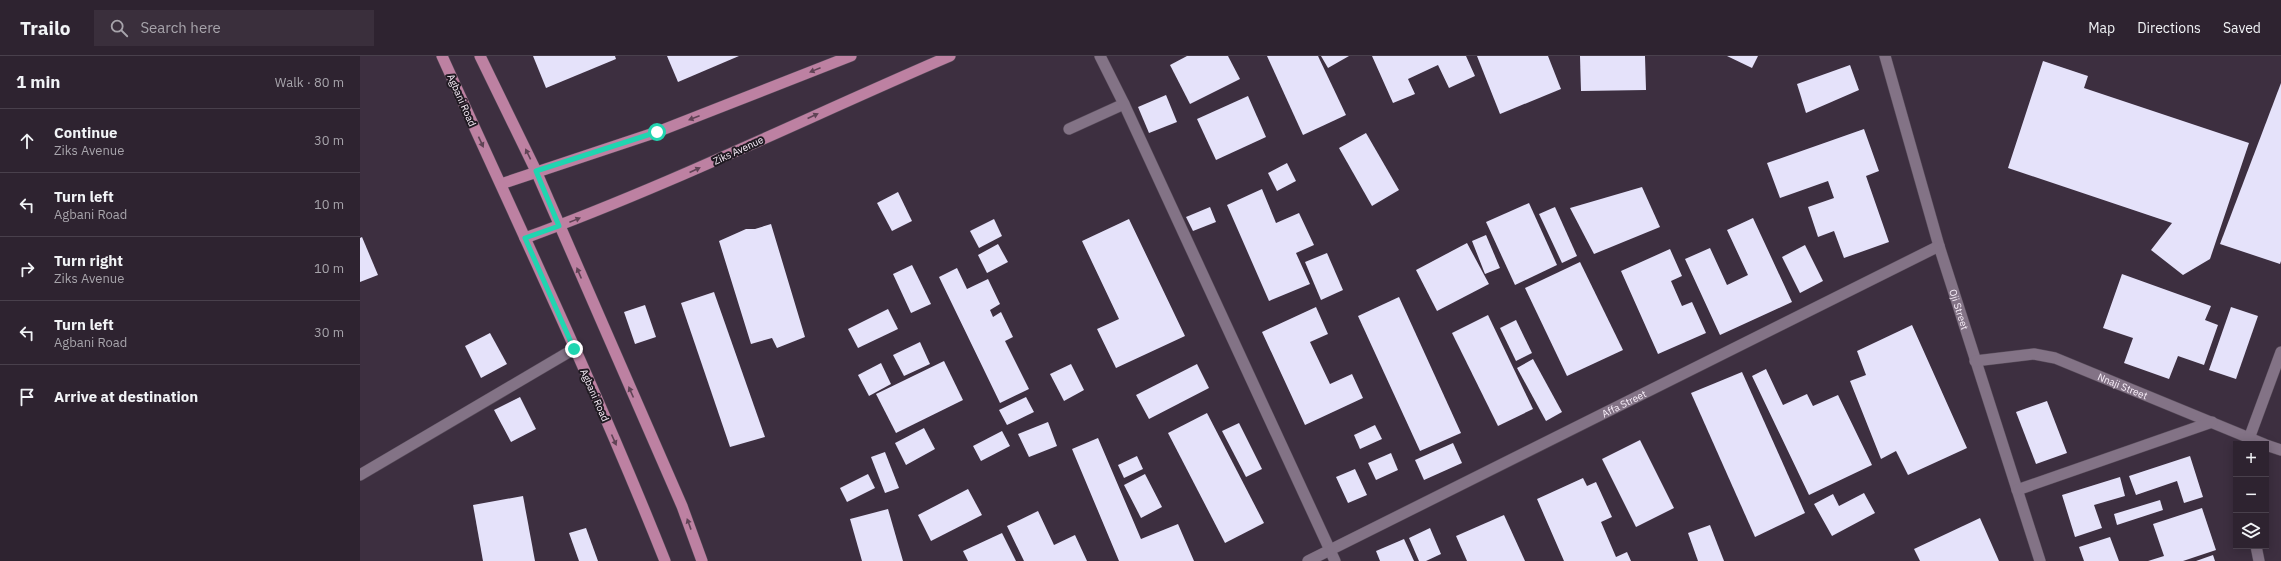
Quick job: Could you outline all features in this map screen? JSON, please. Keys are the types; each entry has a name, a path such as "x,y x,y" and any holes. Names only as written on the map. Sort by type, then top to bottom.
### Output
{"main road":[{"name":"Agbani Road","path":"442,56 525,238 642,504 665,561"},
{"path":"480,56 536,171 682,506 702,561"},
{"path":"501,184 536,171 657,132 851,56"},
{"name":"Ziks Avenue","path":"525,238 559,226 670,181 950,56"}],"street":[{"path":"1100,56 1124,104 1332,556"},
{"name":"Oji Street","path":"1885,56 1939,246 2040,561"},
{"path":"1068,129 1124,104"},
{"name":"Affa Street","path":"1308,561 1332,556 1939,246"},
{"path":"360,474 574,349"},
{"path":"2248,441 2281,352"},
{"name":"Nnaji Street","path":"1976,360 2034,354 2055,358 2212,422 2248,441"},
{"path":"2017,490 2212,422"},
{"name":"Nnaji Street","path":"2269,446 2281,450"},
{"path":"2257,549 2259,561"}],"building":[{"path":"533,56 615,56 616,59 546,88"},
{"path":"667,56 739,56 678,82"},
{"path":"1187,56 1228,56 1240,79 1190,104 1170,65"},
{"path":"1267,56 1318,56 1346,115 1303,135"},
{"path":"1321,56 1349,56 1328,68"},
{"path":"1372,56 1466,56 1475,76 1449,88 1438,65 1408,79 1415,94 1393,103"},
{"path":"1477,56 1548,56 1561,89 1500,114"},
{"path":"1580,56 1645,56 1646,90 1581,91"},
{"path":"1727,56 1758,56 1752,68"},
{"path":"2043,61 2088,76 2084,88 2249,143 2210,259 2183,275 2151,250 2172,223 2008,168"},
{"path":"1850,65 1859,90 1806,113 1797,84"},
{"path":"2281,83 2281,261 2280,264 2220,244"},
{"path":"1166,95 1177,122 1149,133 1138,107"},
{"path":"1248,96 1266,137 1216,160 1197,119"},
{"path":"1864,129 1879,171 1866,176 1889,242 1844,258 1834,231 1818,237 1808,207 1834,198 1828,181 1780,198 1767,163"},
{"path":"1366,133 1399,190 1372,206 1339,148"},
{"path":"1287,163 1296,181 1277,191 1268,173"},
{"path":"1642,187 1660,227 1594,254 1570,208"},
{"path":"1262,189 1276,223 1299,213 1314,245 1296,253 1310,284 1269,301 1227,205"},
{"path":"898,192 912,221 892,231 877,203"},
{"path":"1529,203 1557,265 1515,285 1486,222"},
{"path":"1210,207 1216,222 1193,231 1186,217"},
{"path":"1555,207 1577,256 1562,263 1539,214"},
{"path":"1753,218 1792,302 1720,335 1685,259 1710,248 1727,285 1748,275 1727,230"},
{"path":"994,219 1002,236 979,248 970,231"},
{"path":"1129,219 1185,336 1116,368 1097,329 1119,319 1082,241"},
{"path":"771,224 805,337 777,348 772,338 751,344 719,241 746,229 755,229"},
{"path":"1486,235 1500,268 1485,274 1472,241"},
{"path":"362,237 378,275 360,282 360,238"},
{"path":"1467,243 1489,284 1437,311 1416,270"},
{"path":"998,244 1008,262 987,273 978,255"},
{"path":"1805,245 1823,281 1800,293 1782,257"},
{"path":"1670,249 1682,276 1671,281 1682,306 1692,302 1706,333 1658,354 1621,271"},
{"path":"1327,253 1343,290 1321,300 1305,262"},
{"path":"1580,262 1623,350 1567,376 1525,288"},
{"path":"912,265 931,304 911,313 893,274"},
{"path":"957,268 967,289 988,279 1000,304 990,310 993,317 1001,312 1013,337 1005,341 1029,389 1000,403 939,277"},
{"path":"2122,274 2211,306 2205,320 2218,325 2204,365 2178,356 2169,379 2124,363 2133,338 2103,328"},
{"path":"714,292 765,437 730,447 681,303"},
{"path":"1399,297 1461,433 1420,451 1358,316"},
{"path":"645,305 656,337 635,344 624,312"},
{"path":"1316,307 1328,334 1310,342 1330,384 1352,374 1363,398 1305,425 1262,332"},
{"path":"2231,307 2258,316 2236,379 2209,370"},
{"path":"888,309 898,329 858,348 848,329"},
{"path":"1488,315 1533,409 1498,426 1452,333"},
{"path":"1516,320 1532,353 1516,361 1500,328"},
{"path":"1912,325 1967,448 1908,475 1896,451 1881,459 1850,381 1866,375 1857,351"},
{"path":"490,333 507,364 481,378 465,346"},
{"path":"920,342 930,364 904,376 893,355"},
{"path":"1533,359 1562,412 1546,421 1517,368"},
{"path":"944,361 963,400 896,433 876,394"},
{"path":"881,363 891,384 869,396 858,375"},
{"path":"1071,364 1084,390 1064,401 1050,374"},
{"path":"1197,364 1209,388 1149,419 1136,395"},
{"path":"1766,369 1783,405 1807,394 1813,406 1838,395 1872,465 1809,495 1752,376"},
{"path":"1742,372 1805,513 1755,537 1691,393"},
{"path":"520,397 536,429 511,442 494,410"},
{"path":"1026,397 1034,412 1007,425 999,410"},
{"path":"2047,401 2067,453 2036,464 2016,412"},
{"path":"1207,413 1264,523 1225,543 1168,433"},
{"path":"1048,422 1057,446 1029,457 1018,434"},
{"path":"1239,423 1262,469 1246,477 1222,431"},
{"path":"1375,425 1382,439 1360,449 1354,435"},
{"path":"924,428 935,449 906,465 895,443"},
{"path":"1002,431 1010,446 981,461 973,446"},
{"path":"1098,438 1141,539 1178,524 1194,561 1119,561 1072,449"},
{"path":"1640,440 1674,508 1636,527 1602,459"},
{"path":"1453,443 1462,463 1424,480 1415,460"},
{"path":"885,452 899,488 885,493 871,457"},
{"path":"1391,453 1398,470 1376,480 1368,463"},
{"path":"1137,456 1143,469 1124,478 1118,465"},
{"path":"2190,456 2203,497 2184,503 2177,481 2136,495 2129,476"},
{"path":"1355,469 1367,495 1348,503 1336,477"},
{"path":"868,474 875,488 847,502 840,488"},
{"path":"1145,474 1162,507 1141,518 1124,485"},
{"path":"2120,477 2125,496 2094,505 2102,528 2075,537 2062,495"},
{"path":"1583,478 1587,486 1596,482 1612,517 1601,522 1616,557 1627,552 1631,561 1564,561 1537,499"},
{"path":"968,489 982,515 931,541 918,515"},
{"path":"1864,493 1875,513 1832,536 1814,504 1833,494 1839,506"},
{"path":"523,496 535,561 483,561 473,505"},
{"path":"2160,500 2163,510 2117,525 2114,514"},
{"path":"2202,508 2216,550 2183,561 2148,561 2164,556 2153,524"},
{"path":"888,509 903,561 862,561 850,519"},
{"path":"1038,511 1054,545 1075,535 1087,561 1024,561 1007,526"},
{"path":"1504,515 1525,561 1467,561 1456,536"},
{"path":"1980,518 1999,561 1920,561 1914,549"},
{"path":"1710,525 1724,561 1698,561 1688,533"},
{"path":"586,528 598,561 579,561 569,533"},
{"path":"1430,528 1441,554 1426,561 1419,561 1409,538"},
{"path":"1002,533 1016,561 968,561 963,551"},
{"path":"2110,537 2119,561 2084,561 2079,547"},
{"path":"1404,539 1414,561 1380,561 1376,551"},
{"path":"2213,555 2215,561 2196,561"}],"route":[{"path":"574,349 525,238 559,226 536,171 657,132"}]}
